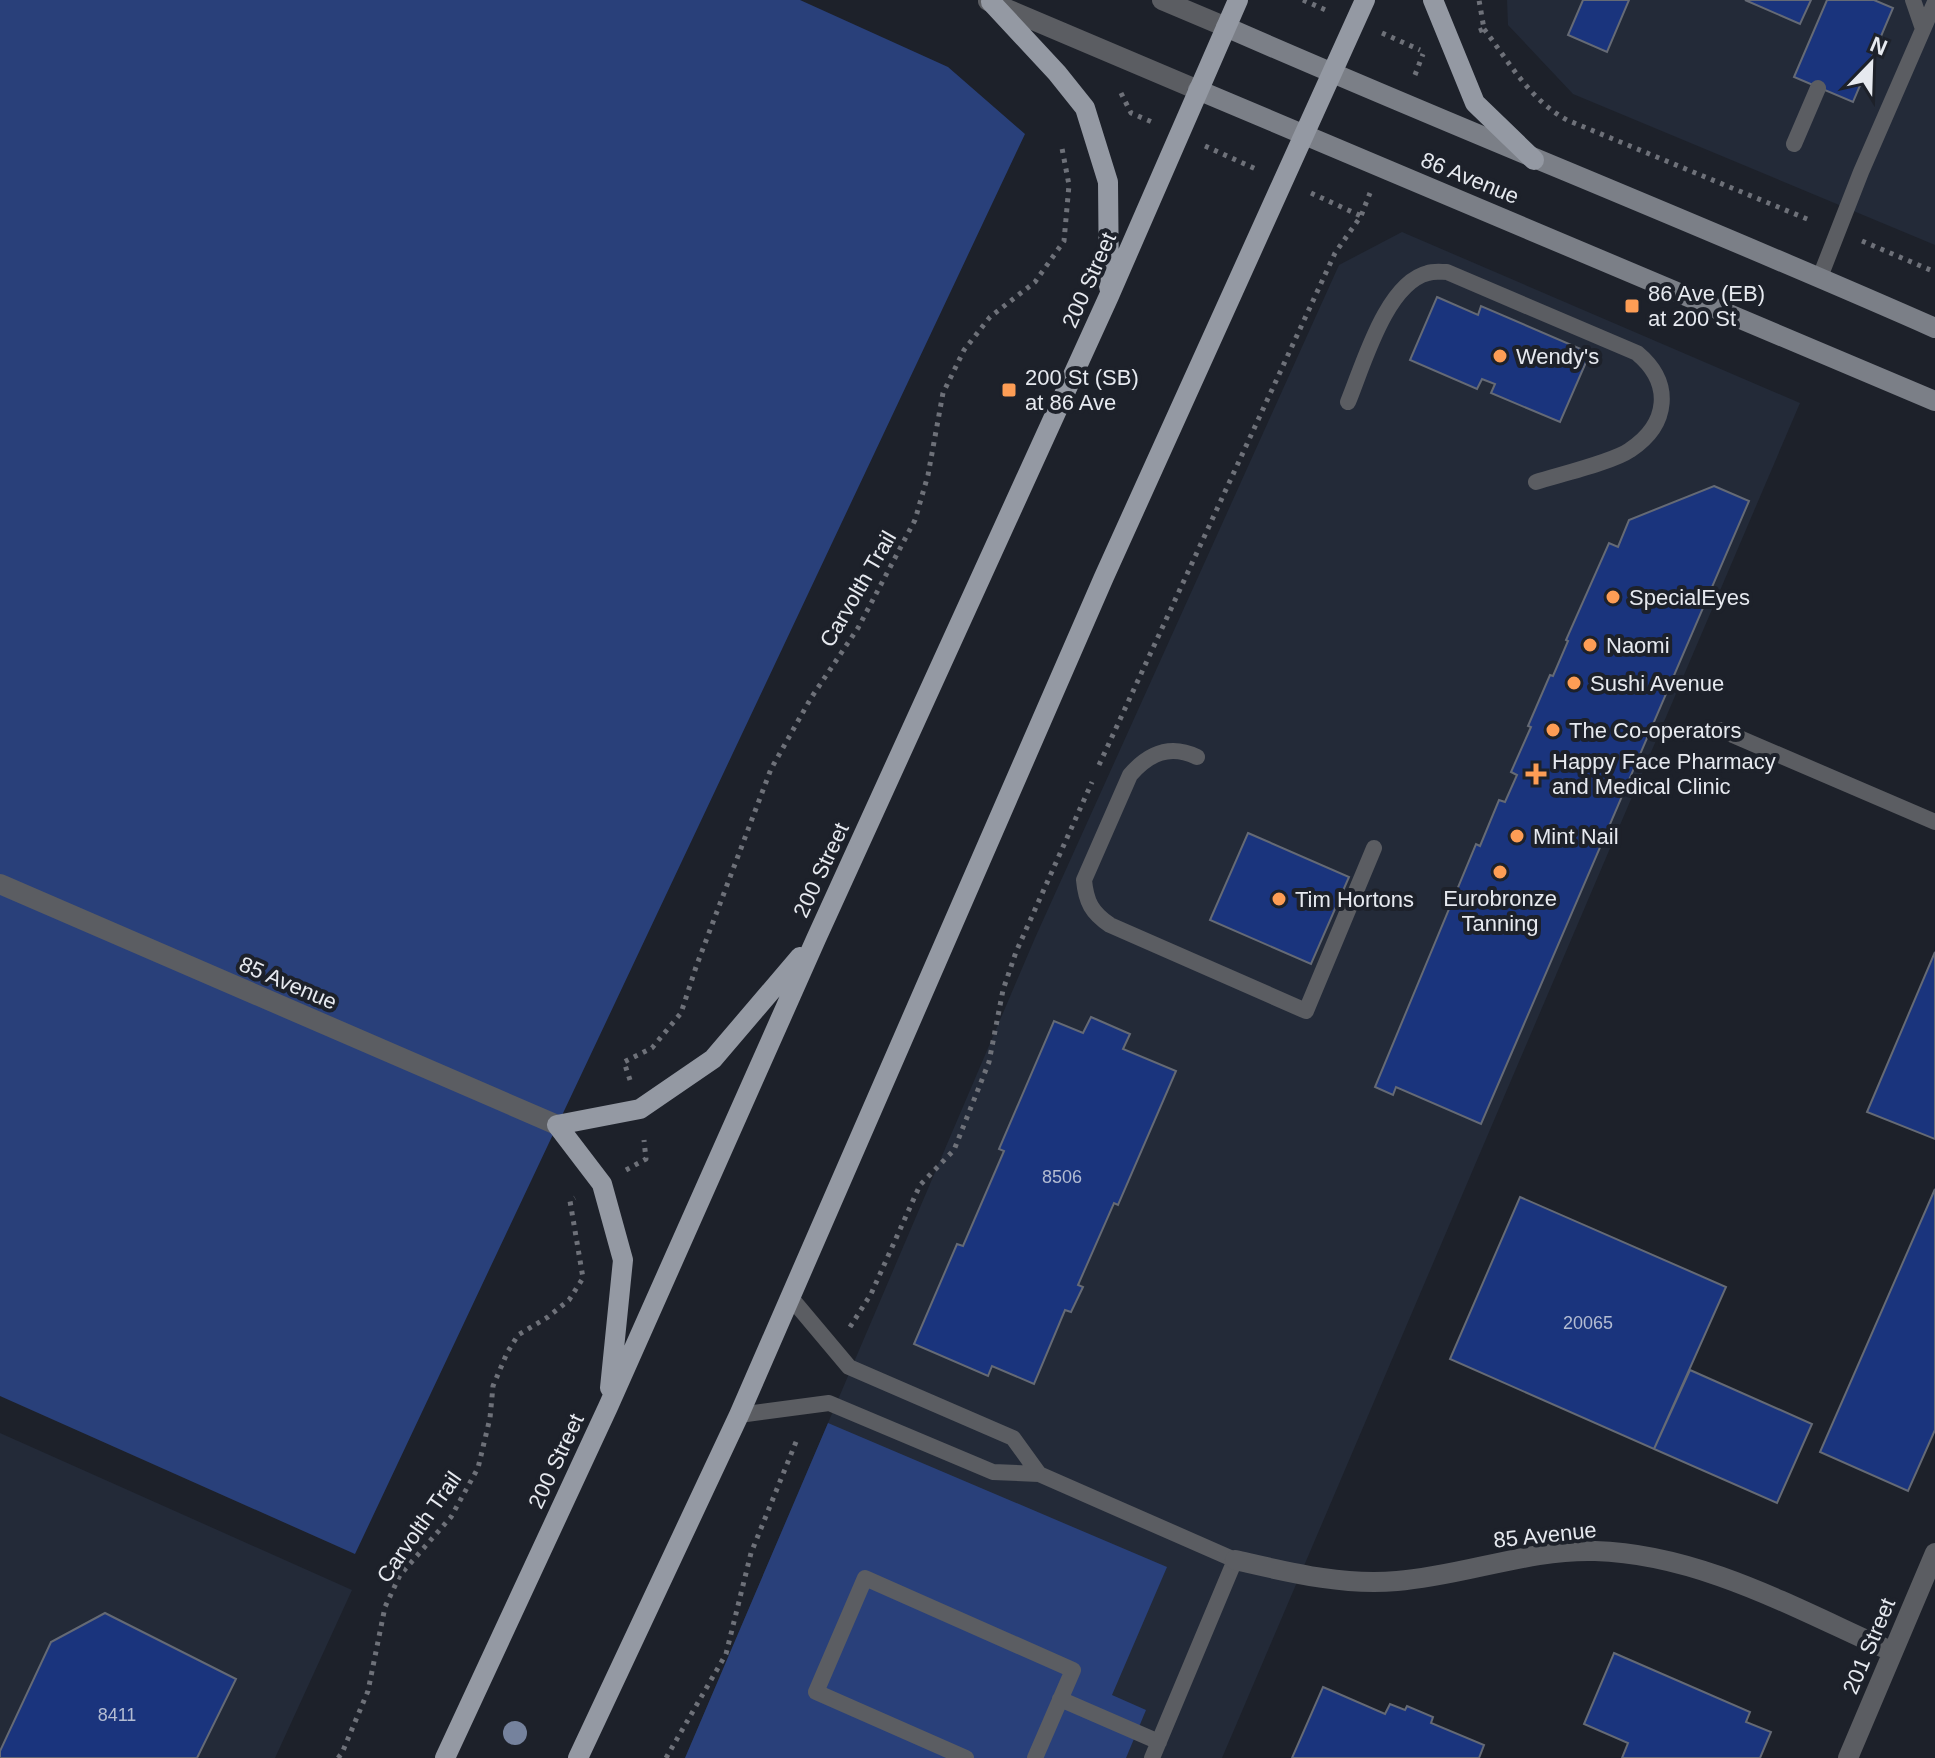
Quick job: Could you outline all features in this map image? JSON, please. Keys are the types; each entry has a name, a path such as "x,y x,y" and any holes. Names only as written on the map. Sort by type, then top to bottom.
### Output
{"main road":[{"name":"200 Street","path":"445,1758 608,1407 816,939 1109,296 1238,0"},
{"path":"578,1758 739,1415 1104,577 1365,0"},
{"path":"1433,0 1475,103 1534,160"},
{"path":"988,1 1057,73 1085,108 1108,182 1109,296"},
{"name":"86 Avenue","path":"1226,27 1935,328"},
{"name":"86 Avenue","path":"1198,90 1935,401"},
{"path":"608,1407 623,1260 602,1184 557,1125 640,1109 713,1059 816,939"}],"street":[{"name":"86 Avenue","path":"1162,0 1226,27"},
{"name":"86 Avenue","path":"988,1 1198,90"},
{"name":"85 Avenue","path":"0,884 557,1125"},
{"name":"85 Avenue","path":"1235,1560 1319,1579 1395,1582 1524,1558 1593,1551 1649,1556 1714,1574 1893,1652"},
{"name":"201 Street","path":"1848,1758 1935,1553"}],"lane":[{"path":"1913,0 1923,29"},
{"path":"1820,277 1861,172 1935,2"},
{"path":"1794,144 1818,88"},
{"path":"1348,402 1389,305 1407,285 1427,273 1447,272 1637,353 1653,366 1661,385 1661,405 1646,435 1628,452 1536,482"},
{"path":"1721,730 1935,822"},
{"path":"1197,757 1183,750 1169,750 1142,761 1130,775 1084,880 1090,909 1110,925 1306,1011 1374,848"},
{"path":"791,1298 849,1367 1013,1438 1039,1474"},
{"path":"739,1415 829,1403 993,1472 1039,1474 1235,1560 1155,1750 1060,1699"},
{"path":"966,1758 816,1692 865,1578 1073,1670 1035,1758"}],"path":[{"path":"1484,29 1532,94 1549,110 1798,215"},
{"path":"1121,93 1131,113 1361,216"},
{"name":"Carvolth Trail","path":"624,1062 652,1048 681,1013 771,769 811,698 858,628 915,520 928,475 943,393 964,350 990,317 1035,282 1064,241 1069,185 1059,134"},
{"path":"1872,245 1935,272"},
{"name":"Carvolth Trail","path":"338,1758 368,1691 385,1607 400,1575 451,1517 478,1468 490,1418 493,1386 507,1353 518,1335 569,1300 583,1278 570,1201"}],"shaded area":[{"path":"0,0 800,0 948,67 1025,134 355,1554 0,1396"},
{"path":"1507,0 1935,0 1935,245 1573,94 1508,25"},
{"path":"1402,232 1800,403 1222,1758 685,1758 1035,938 1339,265"},
{"path":"828,1423 1167,1567 1112,1695 1146,1710 1126,1758 685,1758"},
{"path":"0,1433 352,1590 275,1758 0,1758"}],"building":[{"path":"1583,0 1629,0 1607,52 1568,35"},
{"path":"1745,0 1811,0 1800,24"},
{"path":"1827,0 1874,0 1893,8 1853,102 1794,77"},
{"name":"Wendy's","path":"1437,297 1478,315 1481,306 1590,353 1560,422 1491,393 1495,384 1482,379 1477,389 1410,360"},
{"path":"1714,486 1749,501 1481,1124 1396,1087 1393,1095 1375,1087 1476,844 1480,846 1499,800 1505,802 1517,775 1511,772 1531,727 1528,726 1550,675 1553,676 1609,543 1618,547 1629,520"},
{"name":"Tim Hortons","path":"1248,833 1349,877 1311,964 1210,920"},
{"path":"1935,952 1935,1139 1867,1112"},
{"path":"1091,1017 1130,1034 1123,1049 1176,1071 1118,1205 1114,1203 1078,1285 1083,1287 1071,1312 1065,1310 1034,1384 992,1366 988,1376 914,1344 957,1244 963,1246 1004,1151 999,1149 1054,1021 1083,1033"},
{"path":"1935,1189 1935,1430 1908,1491 1820,1452"},
{"path":"1520,1197 1726,1287 1654,1449 1450,1359"},
{"path":"1690,1370 1812,1424 1777,1503 1654,1449"},
{"path":"105,1613 236,1679 197,1758 0,1758 0,1751 51,1642"},
{"path":"1614,1653 1750,1712 1746,1722 1771,1732 1760,1758 1622,1758 1628,1743 1584,1724"},
{"path":"1323,1687 1385,1714 1390,1704 1405,1710 1407,1706 1433,1717 1431,1723 1484,1745 1479,1758 1292,1758"}],"place":[{"name":"86 Ave (EB) at 200 St","path":"1632,306"},
{"name":"Wendy's","path":"1500,356"},
{"name":"200 St (SB) at 86 Ave","path":"1009,390"},
{"name":"SpecialEyes","path":"1613,597"},
{"name":"Naomi","path":"1590,645"},
{"name":"Sushi Avenue","path":"1574,683"},
{"name":"The Co-operators","path":"1553,730"},
{"name":"Happy Face Pharmacy and Medical Clinic","path":"1536,774"},
{"name":"Mint Nail","path":"1517,836"},
{"name":"Eurobronze Tanning","path":"1500,872"},
{"name":"Tim Hortons","path":"1279,899"}]}
